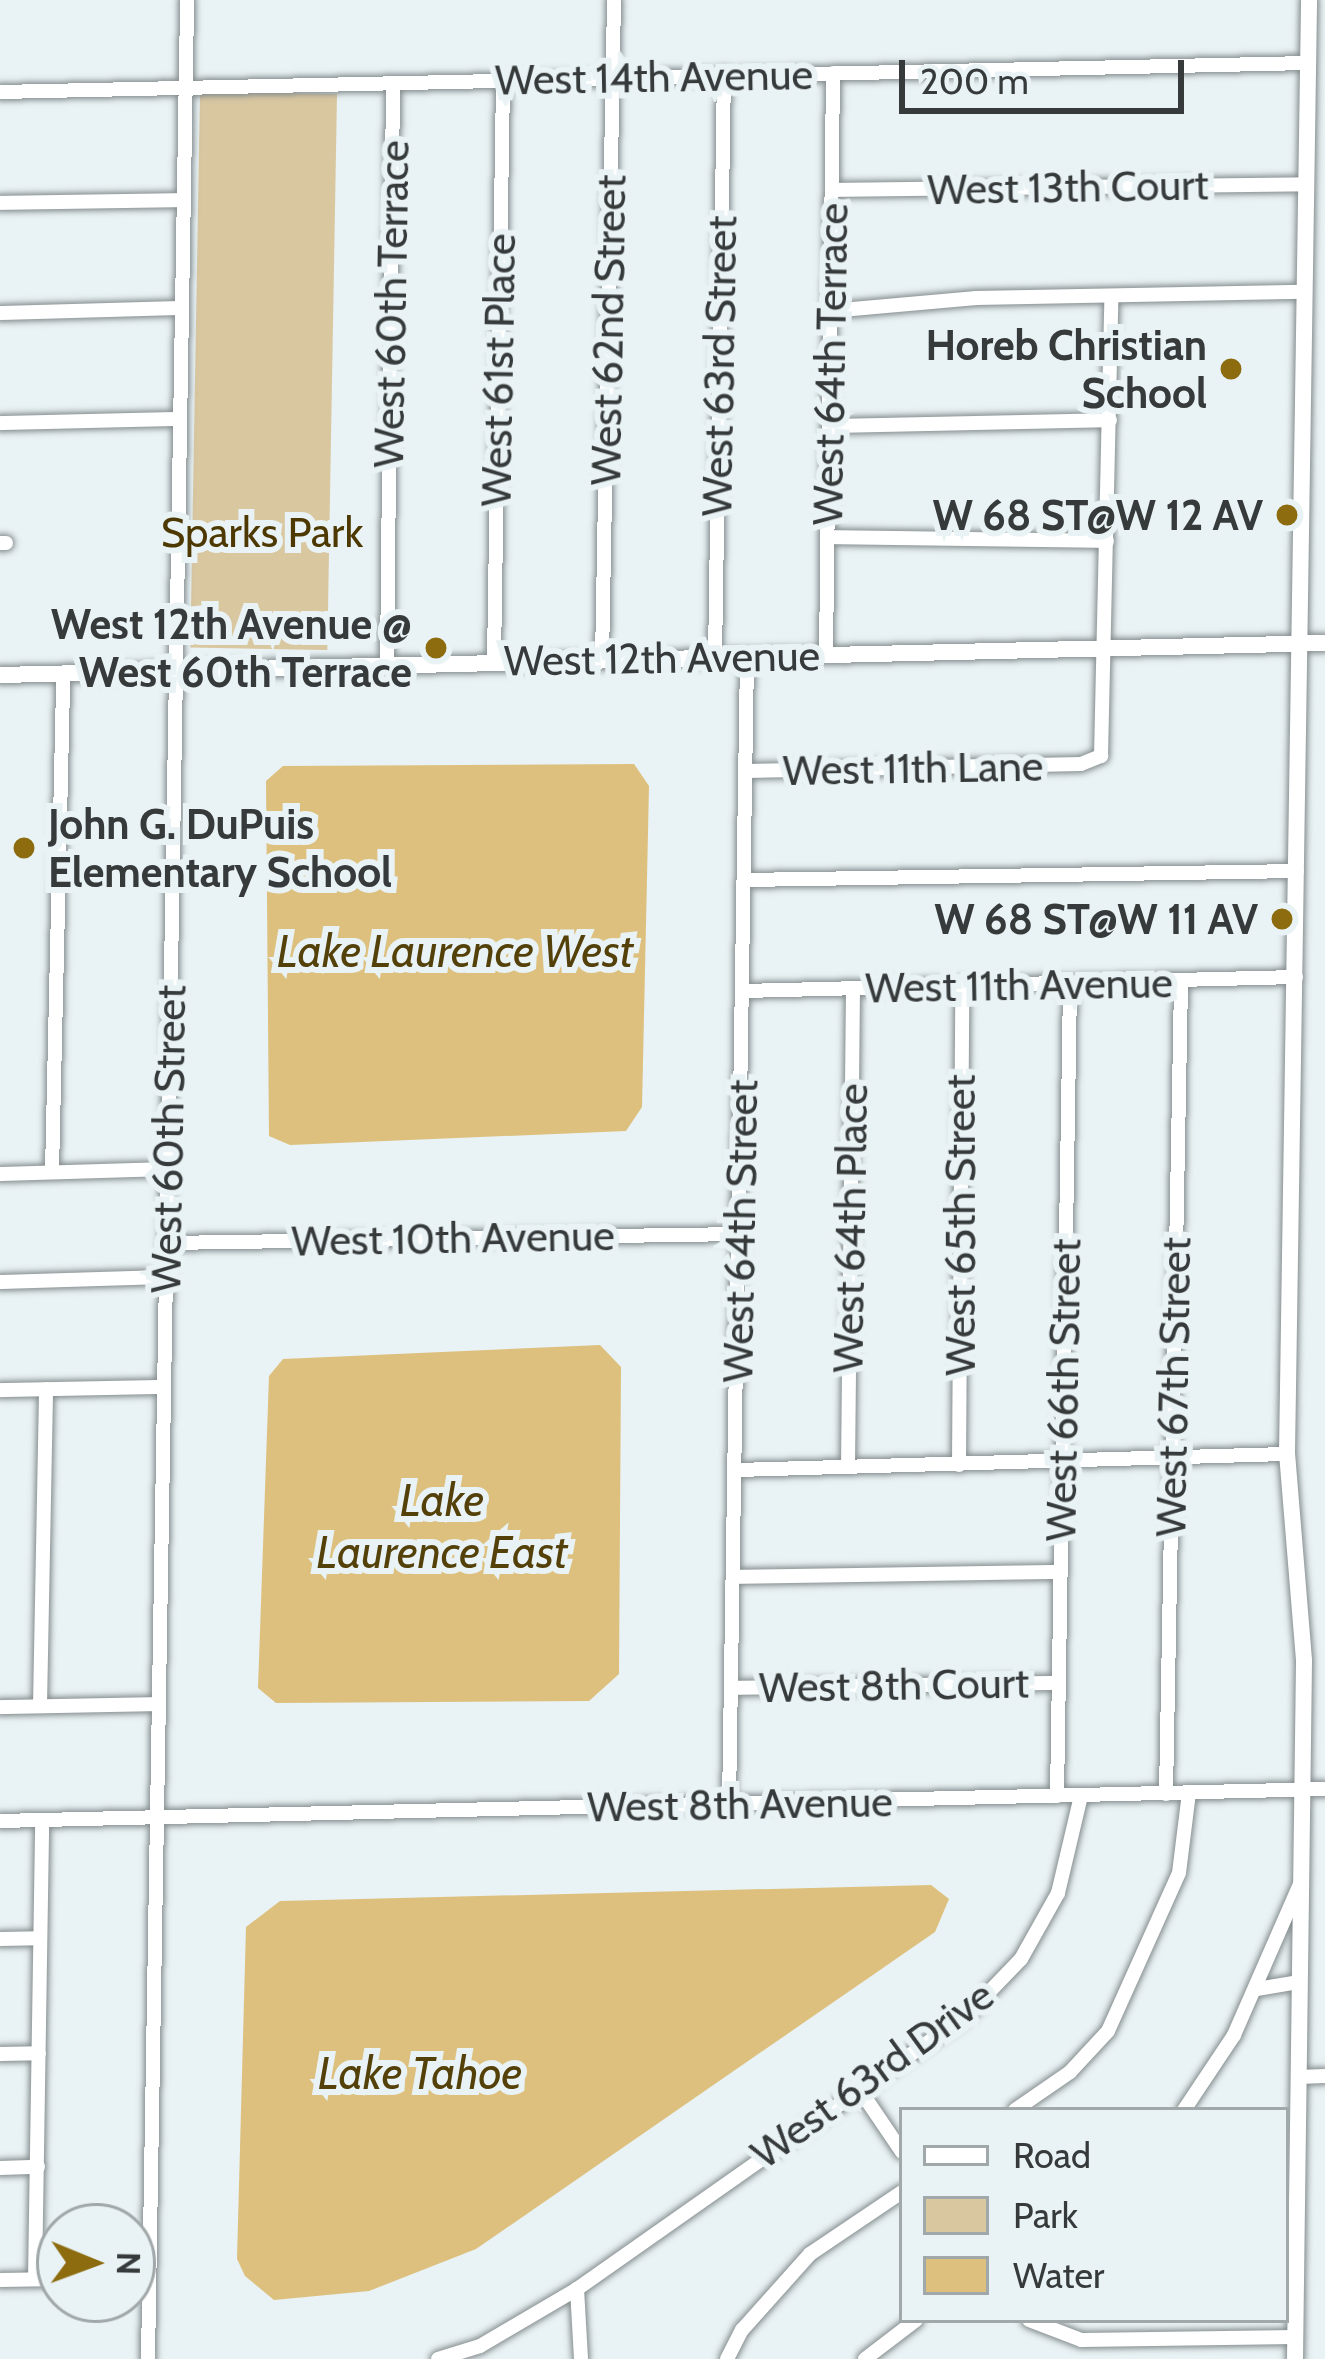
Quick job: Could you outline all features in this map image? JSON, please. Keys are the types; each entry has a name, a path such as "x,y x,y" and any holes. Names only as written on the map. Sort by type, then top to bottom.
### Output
{"main road":[{"path":"1295,2359 1291,2224 1298,2077 1304,1660 1287,1454 1307,64 1314,5"},
{"name":"West 12th Avenue","path":"0,675 1325,643"}],"street":[{"name":"West 60th Street","path":"142,2203 169,1169 173,670 187,0"},
{"name":"West 62nd Street","path":"602,661 614,0"},
{"name":"West 14th Avenue","path":"0,92 1307,64"},
{"name":"West 64th Terrace","path":"826,655 833,73"},
{"name":"West 63rd Street","path":"716,658 724,74"},
{"name":"West 61st Place","path":"494,661 503,80"},
{"name":"West 60th Terrace","path":"387,665 393,87"},
{"name":"West 13th Court","path":"832,190 1305,184"},
{"path":"0,203 183,200"},
{"path":"830,311 976,298 1111,298 1303,282 1325,274"},
{"path":"1106,648 1111,298"},
{"path":"0,313 181,308"},
{"path":"0,423 178,419"},
{"path":"829,426 1110,420"},
{"path":"828,537 1107,541"},
{"name":"West 11th Lane","path":"746,771 1081,764 1105,747 1106,648"},
{"name":"West 64th Street","path":"729,1804 747,657"},
{"path":"52,1172 63,673"},
{"path":"744,880 1297,871"},
{"name":"West 11th Avenue","path":"743,991 1296,977"},
{"name":"West 67th Street","path":"1166,1794 1181,980"},
{"name":"West 66th Street","path":"1057,1796 1070,984"},
{"name":"West 65th Street","path":"959,1465 962,986"},
{"name":"West 64th Place","path":"848,1467 853,989"},
{"path":"0,1174 169,1169"},
{"name":"West 10th Avenue","path":"166,1244 740,1234"},
{"path":"0,1282 166,1277"},
{"path":"0,1390 163,1387"},
{"path":"40,1706 46,1389"},
{"path":"736,1470 1287,1454"},
{"path":"734,1577 1060,1572"},
{"name":"West 8th Court","path":"732,1688 1057,1683"},
{"path":"0,1707 155,1704"},
{"name":"West 8th Avenue","path":"0,1821 1325,1790"},
{"path":"1020,2107 1070,2072 1108,2031 1179,1873 1190,1793"},
{"name":"West 63rd Drive","path":"438,2359 480,2346 577,2289 969,2013 1021,1959 1058,1893 1081,1796"},
{"path":"0,2280 35,2279 42,1820"},
{"path":"1186,2107 1257,1989 1300,1886"},
{"path":"0,1939 39,1938"},
{"path":"1257,1989 1299,1982"},
{"path":"0,2054 39,2054"},
{"path":"1298,2077 1325,2076"},
{"path":"860,2090 899,2148"},
{"path":"0,2168 38,2167"},
{"path":"728,2359 742,2330 810,2254 899,2194"},
{"path":"577,2289 581,2359"},
{"name":"West 60th Street","path":"144,2323 148,2359"},
{"path":"865,2359 912,2323"},
{"path":"1037,2323 1081,2340 1296,2336"}],"green space":[{"name":"Sparks Park","path":"200,92 337,94 327,650 190,648"}],"water":[{"name":"Lake Laurence West","path":"634,764 649,786 642,1107 626,1131 290,1145 269,1136 266,781 283,766"},
{"name":"Lake Laurence East","path":"600,1345 621,1367 619,1674 589,1701 276,1703 258,1688 269,1376 283,1359"},
{"name":"Lake Tahoe","path":"931,1885 949,1899 935,1932 476,2249 369,2291 274,2300 245,2276 237,2259 246,1927 280,1901"}],"place":[{"name":"Horeb Christian School","path":"1231,369"},
{"name":"W 68 ST@W 12 AV","path":"1287,515"},
{"name":"West 12th Avenue @ West 60th Terrace","path":"436,648"},
{"name":"John G. DuPuis Elementary School","path":"24,848"},
{"name":"W 68 ST@W 11 AV","path":"1282,919"}]}
